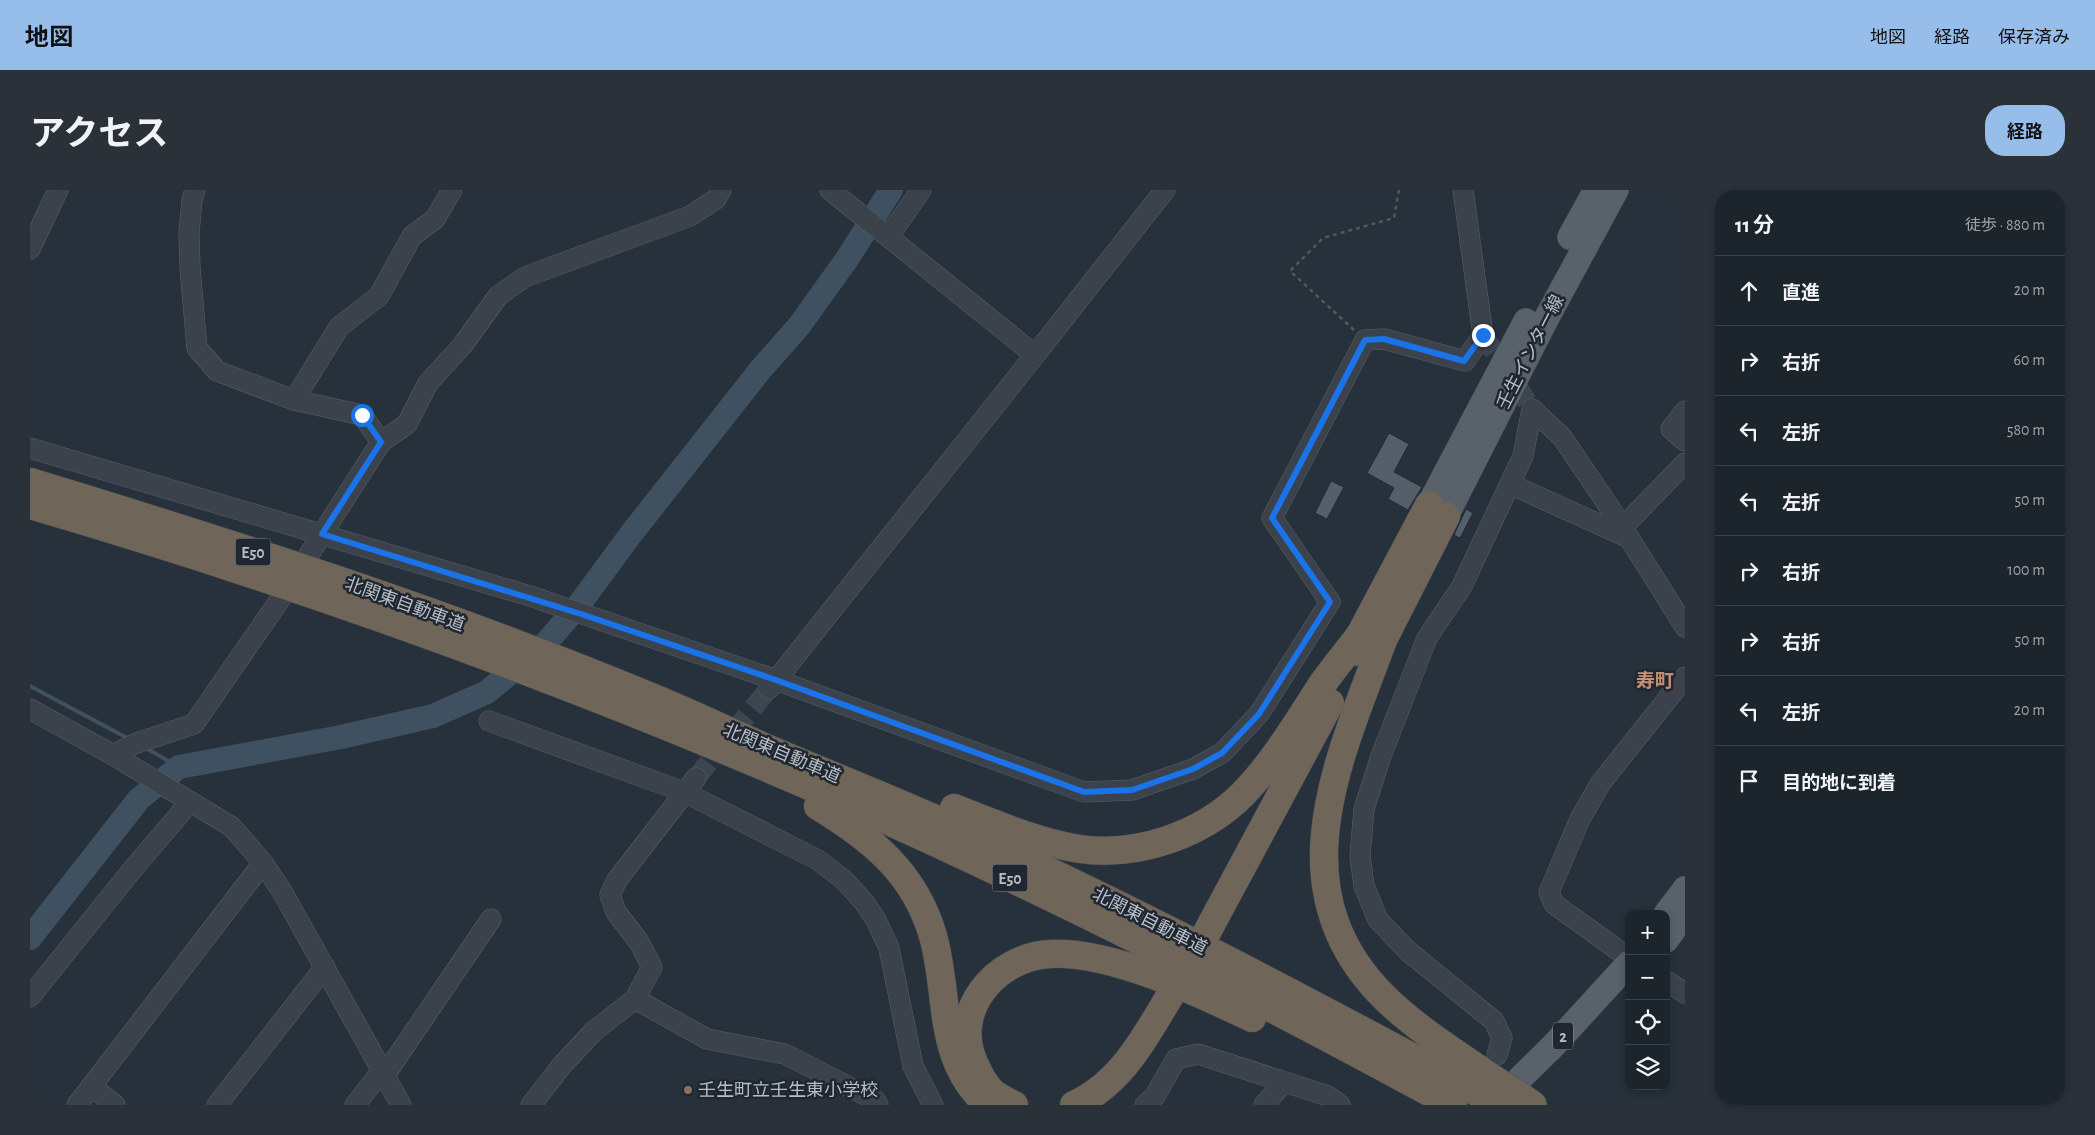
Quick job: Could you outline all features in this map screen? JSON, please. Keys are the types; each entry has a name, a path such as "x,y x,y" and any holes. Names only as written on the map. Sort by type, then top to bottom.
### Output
{"highway":[{"name":"北関東自動車道","path":"30,482 348,583 464,637 559,673 754,763 977,862 1103,922 1232,988 1481,1086"},
{"name":"北関東自動車道","path":"30,506 464,637"},
{"path":"1211,937 1335,694 1372,637 1438,510"},
{"path":"1372,637 1359,704 1334,783 1322,847 1328,903 1337,929 1351,957 1381,994 1481,1086 1533,1105"},
{"path":"657,699 767,735 1024,835 1081,849 1124,850 1144,847 1185,834 1223,811 1243,794 1278,750 1322,686 1372,637"},
{"path":"559,673 643,729 814,804 849,825 883,853 900,871 924,912 939,961 949,1036 955,1060 977,1095 988,1105"},
{"name":"北関東自動車道","path":"559,673 657,699 986,842 1106,899 1350,1024 1481,1086 1499,1105"},
{"path":"1014,1105 992,1091 980,1077 971,1057 967,1038 968,1020 978,997 993,977 1009,966 1028,958 1050,954 1108,960 1143,972 1232,1008 1333,1055 1433,1105"},
{"path":"1074,1105 1101,1090 1116,1077 1176,997 1142,1063 1128,1082 1099,1105"}],"main road":[{"name":"壬生インター線","path":"1438,510 1596,190"},
{"name":"壬生インター線","path":"1438,510 1545,321 1616,190"},
{"path":"1669,910 1685,890"},
{"path":"1670,935 1685,914"},
{"name":"2","path":"1481,1086 1517,1083 1625,968"},
{"name":"2","path":"1517,1105 1604,1016 1625,992"}],"street":[{"path":"30,249 58,190"},
{"path":"196,190 192,200 189,233 197,348 217,371 294,400 362,415 381,442"},
{"path":"294,400 339,327 379,296 412,236 435,219 452,190"},
{"path":"308,556 381,442 407,424 428,383 462,346 498,296 525,277 690,216 716,199 721,190"},
{"path":"830,190 1035,355"},
{"path":"884,232 921,190"},
{"path":"772,686 1164,190"},
{"path":"30,448 530,596 772,686 1084,792 1132,790 1193,769 1222,753 1259,714 1330,602 1272,518 1365,340 1384,339 1464,361 1483,335 1463,190"},
{"path":"1481,1086 1502,1038 1494,1021 1409,952 1378,920 1364,886 1360,856 1364,809 1381,756 1427,638 1462,586 1523,456 1532,409 1562,437 1683,620"},
{"path":"1685,411 1672,429 1685,441"},
{"path":"1625,533 1685,463"},
{"path":"1510,484 1625,533"},
{"path":"114,755 134,744 194,724 281,598"},
{"path":"1625,955 1554,904 1549,892 1580,819 1600,784 1685,677"},
{"path":"30,709 114,755 232,827 263,863 283,893 400,1105"},
{"path":"489,720 690,785 818,860 844,880 864,902 876,920 889,948 913,1066 933,1105"},
{"path":"531,1105 563,1064 594,1031 634,999 652,967 639,942 616,912 610,895 617,880 690,785"},
{"path":"30,997 190,802"},
{"path":"78,1105 263,863"},
{"path":"355,1105 381,1072 389,1069 491,919"},
{"path":"218,1105 325,967"},
{"path":"1670,984 1685,993"},
{"path":"634,999 707,1039 786,1054 875,1100 878,1105"},
{"path":"1147,1104 1155,1096 1176,1059 1198,1054 1328,1096 1340,1105"},
{"path":"1264,1105 1284,1082"},
{"path":"91,1086 115,1105"}],"path":[{"path":"1365,340 1290,270 1322,238 1394,218 1399,190"}],"building":[{"path":"1389,433 1409,444 1394,472 1422,487 1408,510 1388,499 1394,488 1367,473"},
{"path":"1331,481 1344,487 1327,519 1315,513"},
{"path":"1466,509 1473,513 1460,538 1454,535"}],"waterway":[{"path":"30,938 139,799 179,767 341,737 433,716 487,692 546,643 578,606 631,534 761,369 799,326 847,259 891,190"},
{"path":"30,686 129,739"},
{"path":"144,747 179,767"}],"tunnel":[{"path":"1483,335 1532,409"},
{"path":"696,778 767,691"}],"place":[{"name":"壬生町立壬生東小学校","path":"688,1090"}],"district":[{"name":"寿町","path":"1655,680"}],"route":[{"path":"362,415 381,442 322,534 530,596 776,680 1084,792 1132,790 1193,769 1222,753 1259,714 1330,602 1272,518 1365,340 1384,339 1464,361 1483,335"}]}
